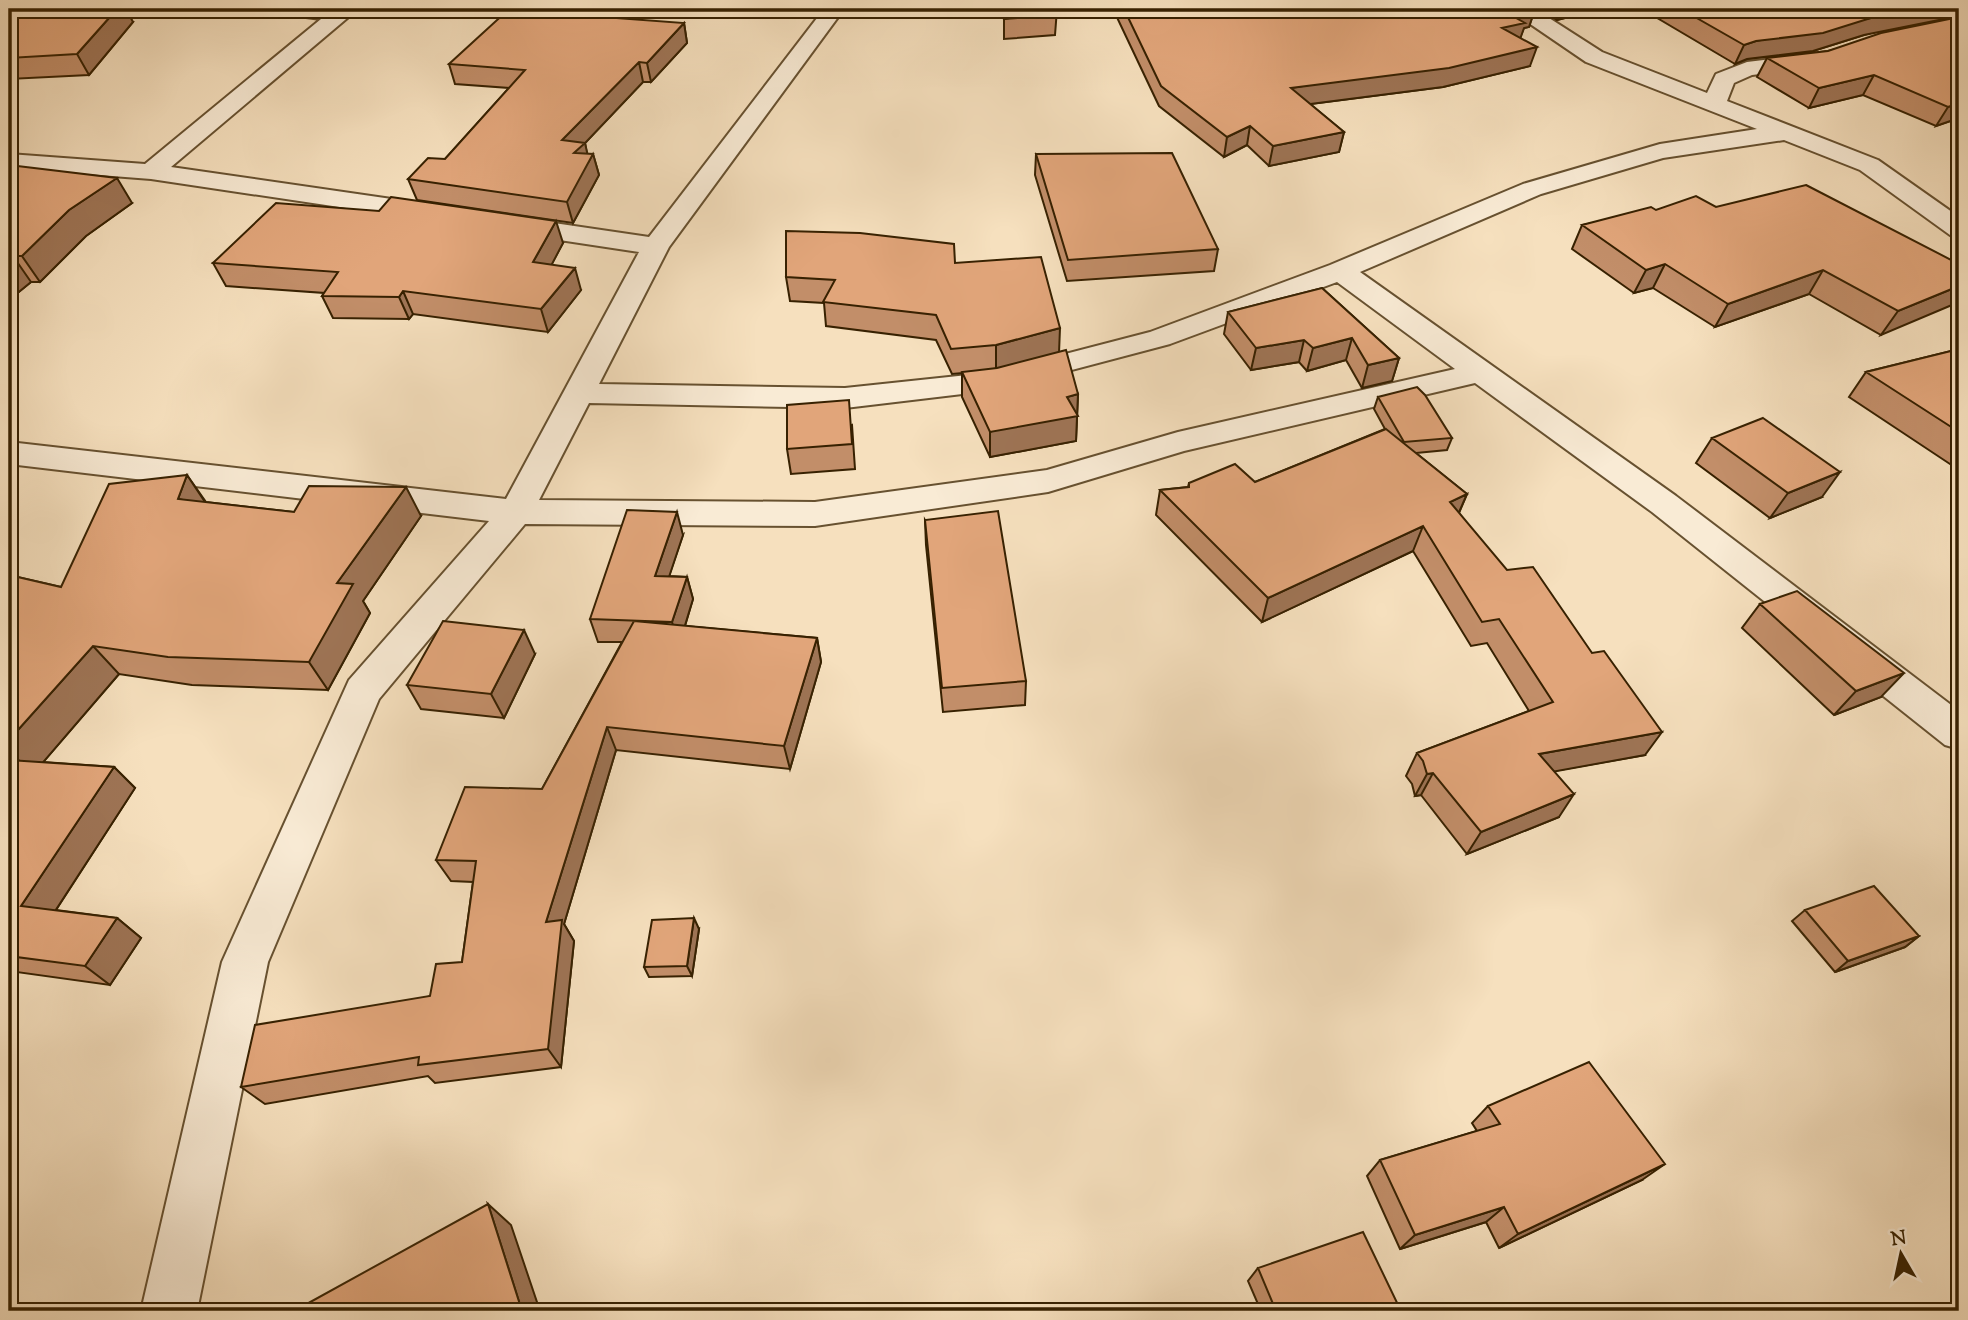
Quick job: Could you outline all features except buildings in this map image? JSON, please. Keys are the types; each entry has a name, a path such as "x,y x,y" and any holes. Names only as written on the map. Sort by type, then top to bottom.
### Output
{"street":[{"path":"283,9 344,12"},
{"path":"169,1311 246,962 363,691 516,512 656,246 834,9"},
{"path":"1521,9 1594,57 1869,165 1959,229"},
{"path":"151,172 344,12"},
{"path":"1714,104 1724,79 1747,69 1829,56"},
{"path":"577,393 845,398 996,381 1160,338 1340,271 1532,189 1660,151 1787,132"},
{"path":"9,161 151,172 452,216"},
{"path":"479,220 656,246"},
{"path":"1340,271 1664,503 1959,733"},
{"path":"9,453 516,512 815,514 1034,483 1178,442 1482,372"}]}
